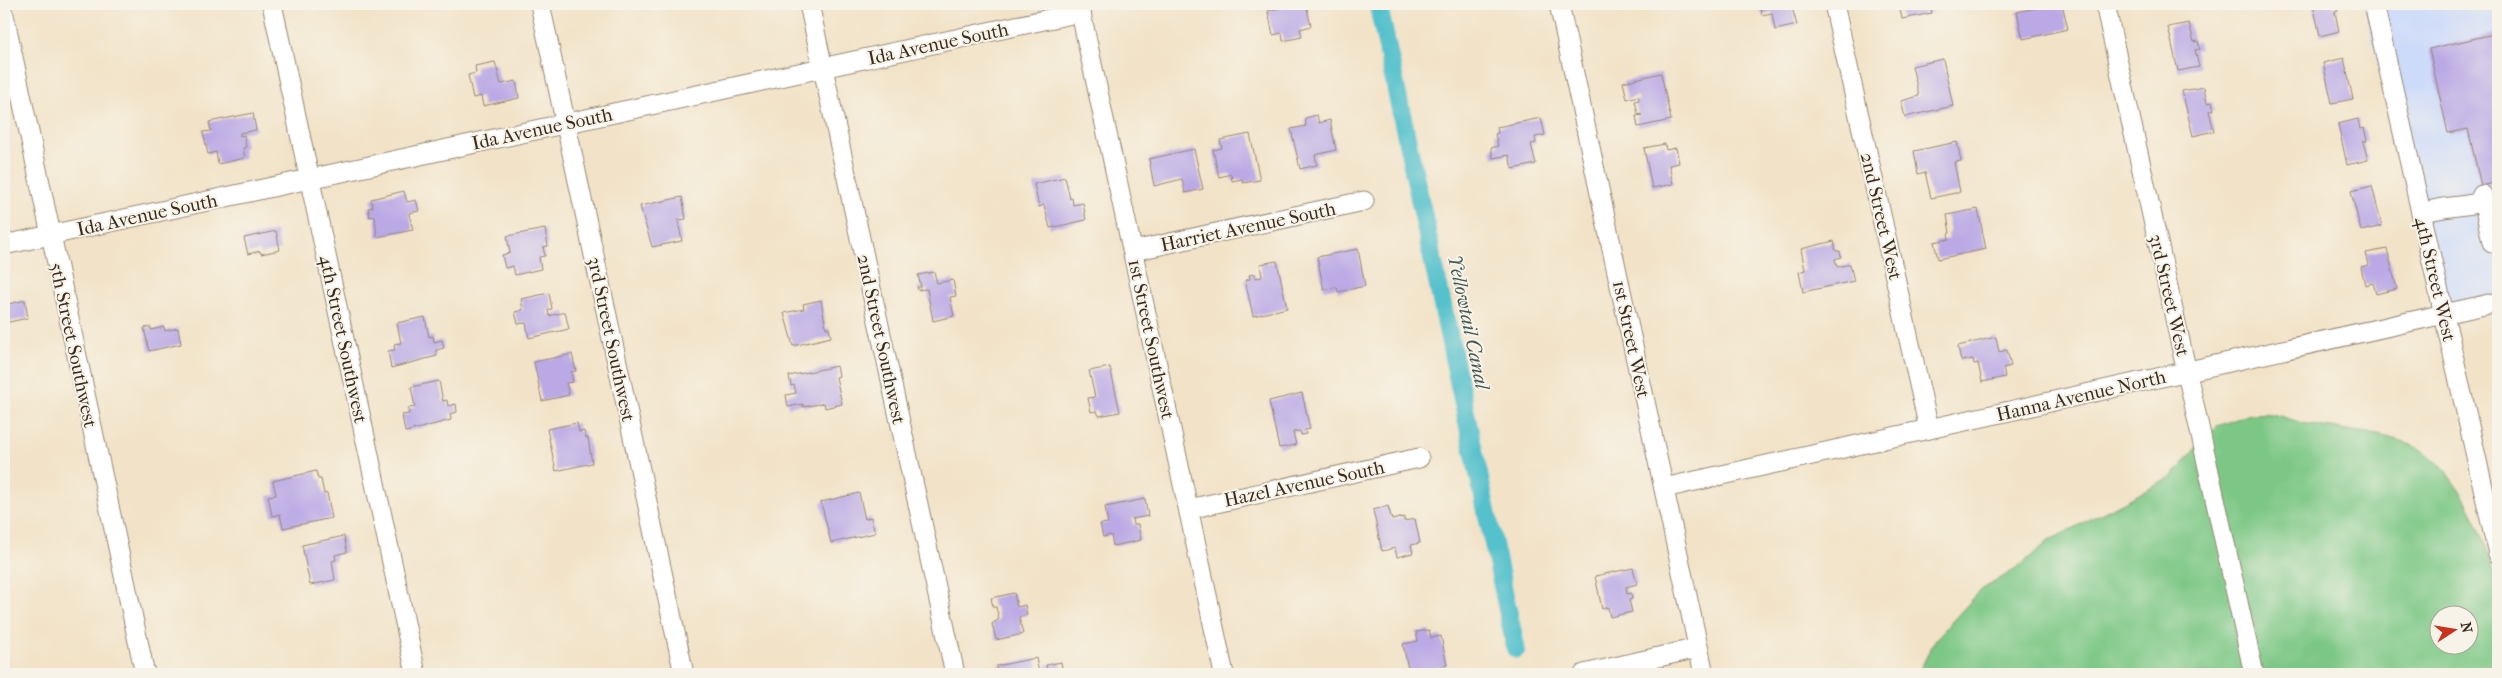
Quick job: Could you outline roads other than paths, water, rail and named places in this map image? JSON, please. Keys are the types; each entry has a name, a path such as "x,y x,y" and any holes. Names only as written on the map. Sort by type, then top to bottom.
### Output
{"street":[{"name":"4th Street Southwest","path":"272,4 416,674"},
{"name":"3rd Street Southwest","path":"540,4 684,674"},
{"name":"2nd Street Southwest","path":"809,4 955,674"},
{"name":"1st Street West","path":"1559,4 1704,674"},
{"name":"2nd Street West","path":"1834,4 1929,429"},
{"name":"3rd Street West","path":"2105,4 2187,371 2193,409 2254,674"},
{"name":"4th Street West","path":"2374,4 2444,314 2491,493 2498,554"},
{"name":"Ida Avenue South","path":"4,244 823,68 1080,8"},
{"name":"1st Street Southwest","path":"1080,8 1224,674"},
{"name":"5th Street Southwest","path":"4,15 145,674"},
{"path":"2421,213 2444,206 2451,208 2478,202 2490,193"},
{"path":"2490,193 2492,242 2498,242"},
{"name":"Harriet Avenue South","path":"1133,251 1364,200"},
{"name":"Hanna Avenue North","path":"1664,488 2498,302"},
{"name":"Hazel Avenue South","path":"1189,509 1419,458"},
{"path":"1584,674 1698,648"}],"waterway":[{"name":"Yellowtail Canal","path":"1378,4 1516,649"}]}
